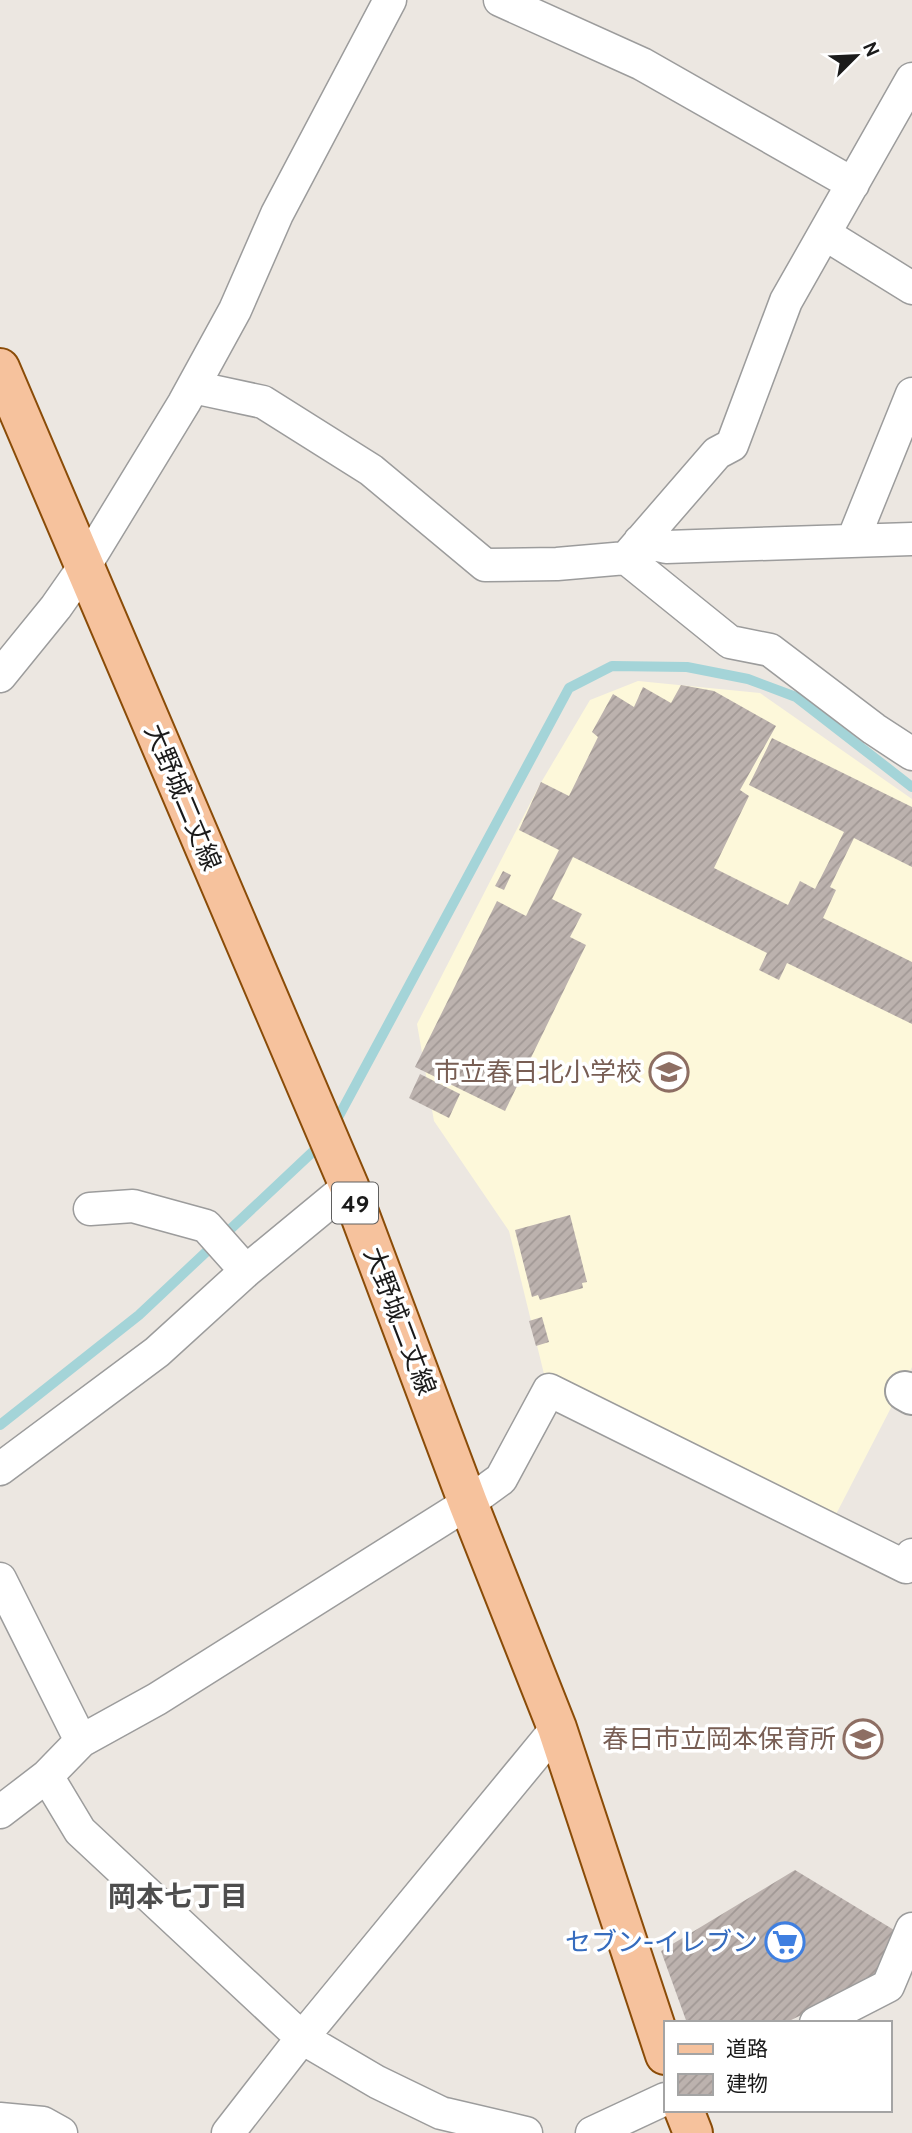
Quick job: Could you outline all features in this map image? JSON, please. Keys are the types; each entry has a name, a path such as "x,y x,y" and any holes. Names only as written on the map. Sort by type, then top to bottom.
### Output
{"main road":[{"name":"大野城二丈線","path":"0,368 349,1186 468,1503 557,1728 664,2052"},
{"path":"685,2112 694,2133"}],"street":[{"path":"0,676 56,607 84,567 193,387 235,310 277,214 390,0"},
{"path":"500,0 642,64 853,184"},
{"path":"633,550 717,453 732,445 786,301 912,79"},
{"path":"825,234 912,288"},
{"path":"193,387 263,402 371,470 485,565 557,564 633,550 666,547 912,539"},
{"path":"853,540 912,394"},
{"path":"633,550 730,642 770,650 873,729 912,754"},
{"path":"0,1469 158,1352 246,1271 349,1186"},
{"path":"90,1209 133,1206 206,1226 246,1271"},
{"path":"0,1812 47,1776 81,1741 157,1699 468,1503 501,1479 549,1390 906,1567 912,1555"},
{"path":"0,1581 81,1741"},
{"path":"228,2133 302,2038 557,1728"},
{"path":"47,1776 80,1831 302,2038 377,2082 441,2113 526,2133"},
{"path":"822,2021 900,1993 912,1929"},
{"path":"592,2133 664,2099"},
{"path":"0,2119 43,2123 61,2133"}],"shaded area":[{"name":"市立春日北小学校","path":"638,681 760,693 912,799 912,1367 831,1524 545,1378 509,1231 434,1121 417,1024 539,786 590,700"}],"building":[{"path":"681,685 714,691 776,726 740,790 749,796 714,868 788,905 800,881 815,889 844,832 749,785 772,738 912,807 912,867 854,838 830,887 836,890 823,918 912,962 912,1024 787,963 779,980 759,970 767,953 573,857 552,899 582,914 570,937 586,945 505,1111 415,1067 497,901 526,916 559,850 519,830 541,782 569,796 598,737 592,732 613,694 634,707 643,687 671,703"},
{"path":"503,871 511,875 504,890 495,886"},
{"path":"420,1074 460,1094 449,1118 409,1098"},
{"path":"570,1215 587,1282 582,1283 583,1288 540,1300 538,1295 532,1297 515,1230"},
{"path":"542,1317 549,1342 536,1346 529,1321"},
{"name":"セブン-イレブン","path":"795,1870 899,1933 875,1979 789,2021 686,2021 661,1951"}],"waterway":[{"path":"333,1127 569,688 612,666 687,667 748,679 796,697 912,787"},
{"path":"0,1425 139,1315 320,1145"}],"place":[{"name":"市立春日北小学校","path":"669,1072"},
{"name":"春日市立岡本保育所","path":"863,1739"},
{"name":"セブン-イレブン","path":"785,1942"}],"district":[{"name":"岡本七丁目","path":"178,1896"}]}
